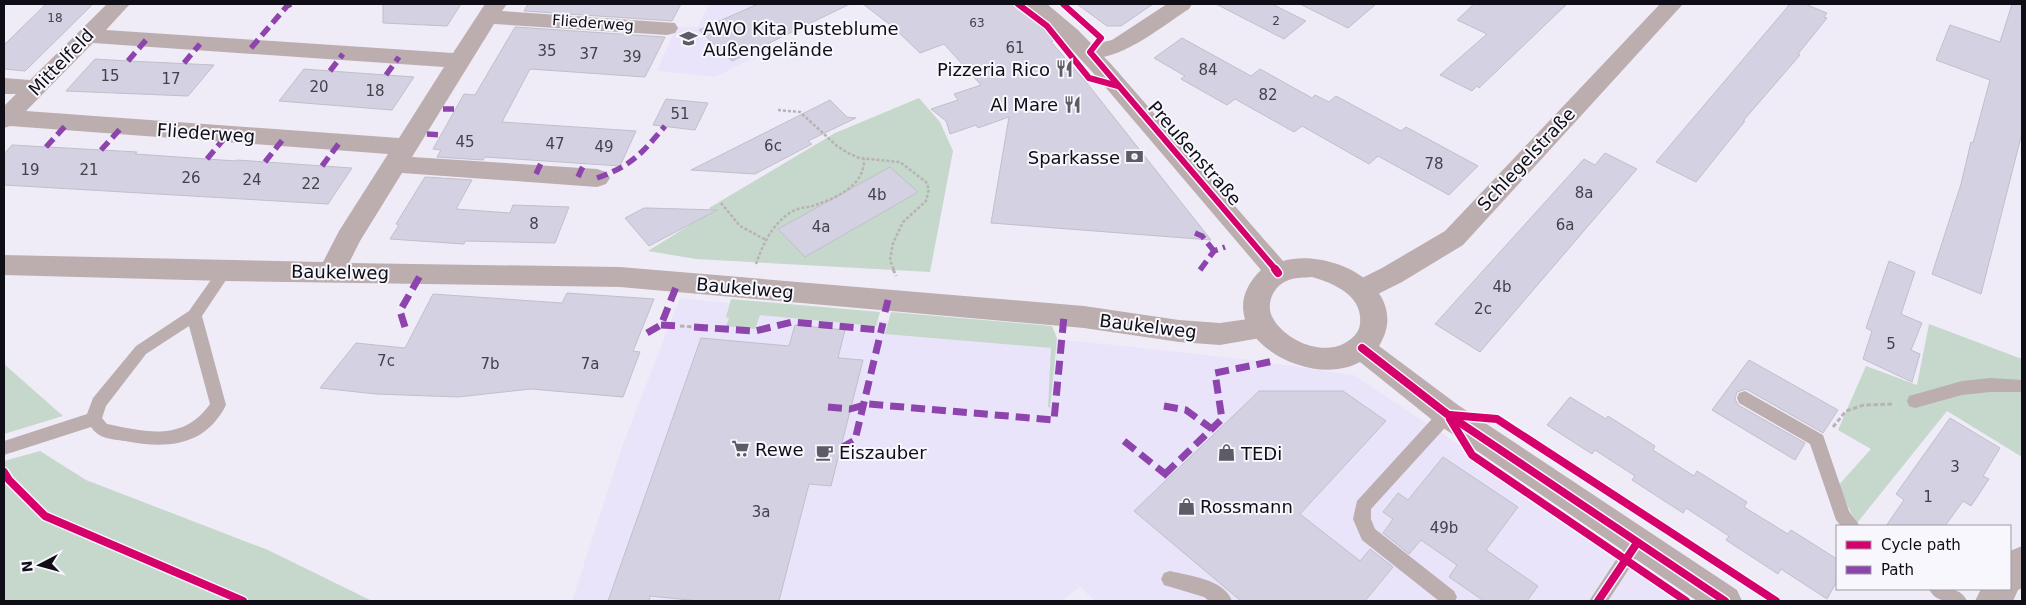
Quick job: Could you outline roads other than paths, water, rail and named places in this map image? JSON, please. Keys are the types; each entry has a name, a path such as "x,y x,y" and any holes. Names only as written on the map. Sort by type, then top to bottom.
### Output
{"street":[{"name":"Mittelfeld","path":"5,119 119,4"},
{"name":"Preußenstraße","path":"1034,4 1090,52 1174,152 1256,244 1278,273"},
{"path":"1090,52 1119,44 1181,4"},
{"name":"Schlegelstraße","path":"1362,290 1392,275 1454,238 1672,4"},
{"name":"Fliederweg","path":"331,272 344,246 492,10 667,28"},
{"path":"86,36 459,61"},
{"path":"4,86 35,88"},
{"name":"Fliederweg","path":"5,119 400,156 597,178"},
{"name":"Baukelweg","path":"4,265 225,271 620,277 1084,318 1178,331 1220,334 1262,328"},
{"path":"1312,267 1331,271 1348,279 1362,290 1372,305 1375,321 1372,336 1362,348 1347,356 1338,358 1309,358 1290,352 1274,341 1262,328 1256,312 1257,296 1264,283 1278,273 1294,268 1312,267"},
{"path":"1362,348 1447,414 1725,601"},
{"path":"2011,577 2022,561"},
{"path":"1992,601 2001,590"}],"lane":[{"path":"94,419 99,402 141,350 194,315 225,271"},
{"path":"94,419 102,430 153,440 184,435 198,429 210,418 218,405 194,315"},
{"path":"1915,401 1962,388 1990,385 2022,386"},
{"path":"1745,398 1817,440 1842,515 1850,525"},
{"path":"1447,414 1363,506 1362,519 1368,534 1448,597"},
{"path":"4,448 94,419"},
{"path":"1598,601 1637,543"},
{"path":"1170,579 1209,590 1223,601"},
{"path":"1940,590 1958,601"}],"place":[{"name":"AWO Kita Pusteblume Außengelände","path":"689,38"},
{"name":"Pizzeria Rico","path":"1064,69"},
{"name":"Al Mare","path":"1072,104"},
{"name":"Sparkasse","path":"1134,157"},
{"name":"Rewe","path":"741,449"},
{"name":"Eiszauber","path":"825,452"},
{"name":"TEDi","path":"1227,453"},
{"name":"Rossmann","path":"1186,506"}]}
